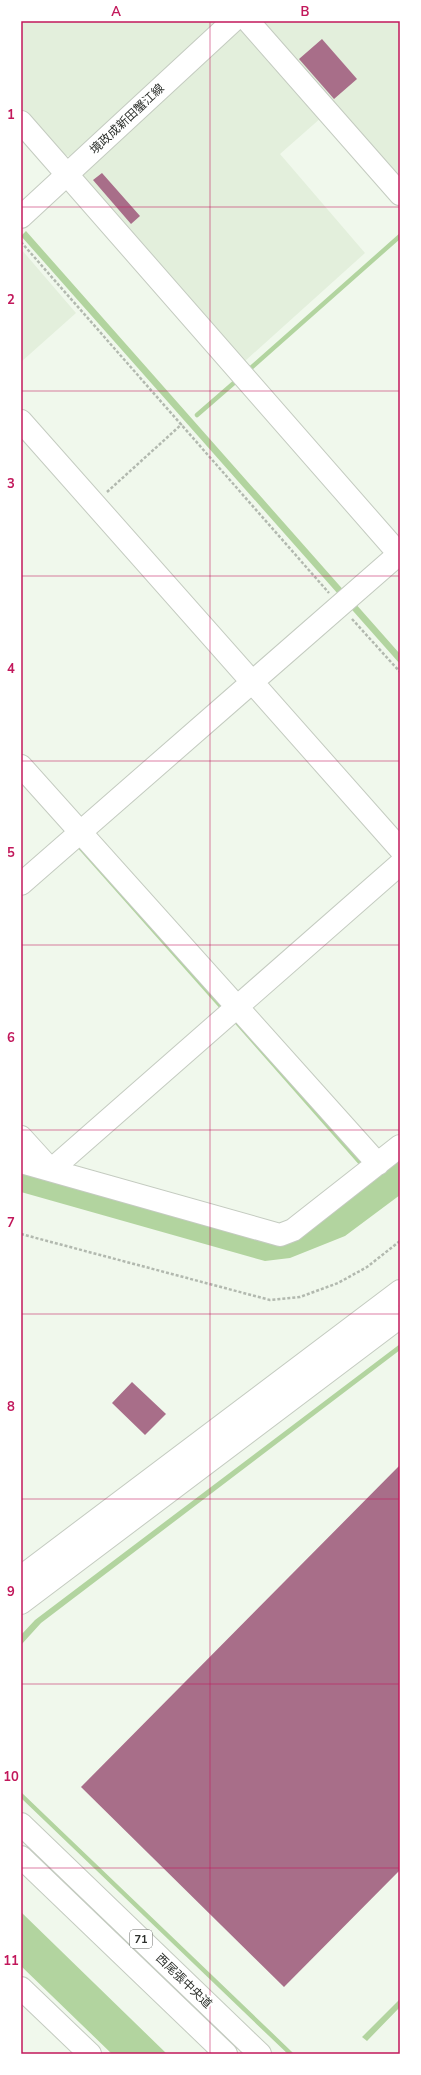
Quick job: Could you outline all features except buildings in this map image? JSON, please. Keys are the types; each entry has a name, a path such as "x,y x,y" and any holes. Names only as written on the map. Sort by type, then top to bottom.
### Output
{"street":[{"name":"境政成新田蟹江線","path":"21,217 233,21"},
{"path":"248,21 400,194"},
{"path":"21,122 400,554 251,682 21,884"},
{"path":"21,421 400,849"},
{"path":"21,766 237,1007 373,1168"},
{"path":"51,1170 400,864"},
{"path":"21,1137 51,1170"},
{"path":"21,1162 280,1235 293,1230 400,1146"},
{"path":"21,1578 400,1291"},
{"path":"21,1603 400,1317"},
{"name":"西尾張中央道","path":"21,1824 260,2054"},
{"name":"西尾張中央道","path":"21,1857 226,2054"},
{"path":"21,1988 90,2054"}],"path":[{"path":"21,242 182,424 344,602 400,672"},
{"path":"94,504 182,424"},
{"path":"21,1234 270,1300 300,1297 338,1283 367,1267 400,1241"}],"shaded area":[{"path":"21,21 218,21 70,156 60,155 21,111"},
{"path":"257,21 400,21 400,183"},
{"path":"246,29 322,117 280,154 365,253 245,361 241,361 83,183 81,173 235,31"},
{"path":"26,231 400,654 400,664 21,236"},
{"path":"21,249 76,313 21,362"},
{"path":"80,842 228,1008 223,1012 75,845"},
{"path":"234,1015 357,1152 400,1152 400,1195 345,1236 290,1258 265,1261 21,1192 21,1167 265,1237 369,1176 230,1018"},
{"path":"400,1344 400,1350 41,1623 21,1645 21,1635 35,1620"},
{"path":"21,1912 167,2054 112,2054 21,1966"},
{"path":"400,1999 400,2007 367,2041 362,2037"}],"waterway":[{"path":"252,367 400,236"},
{"path":"197,415 235,382"},
{"path":"21,1795 291,2054"}]}
